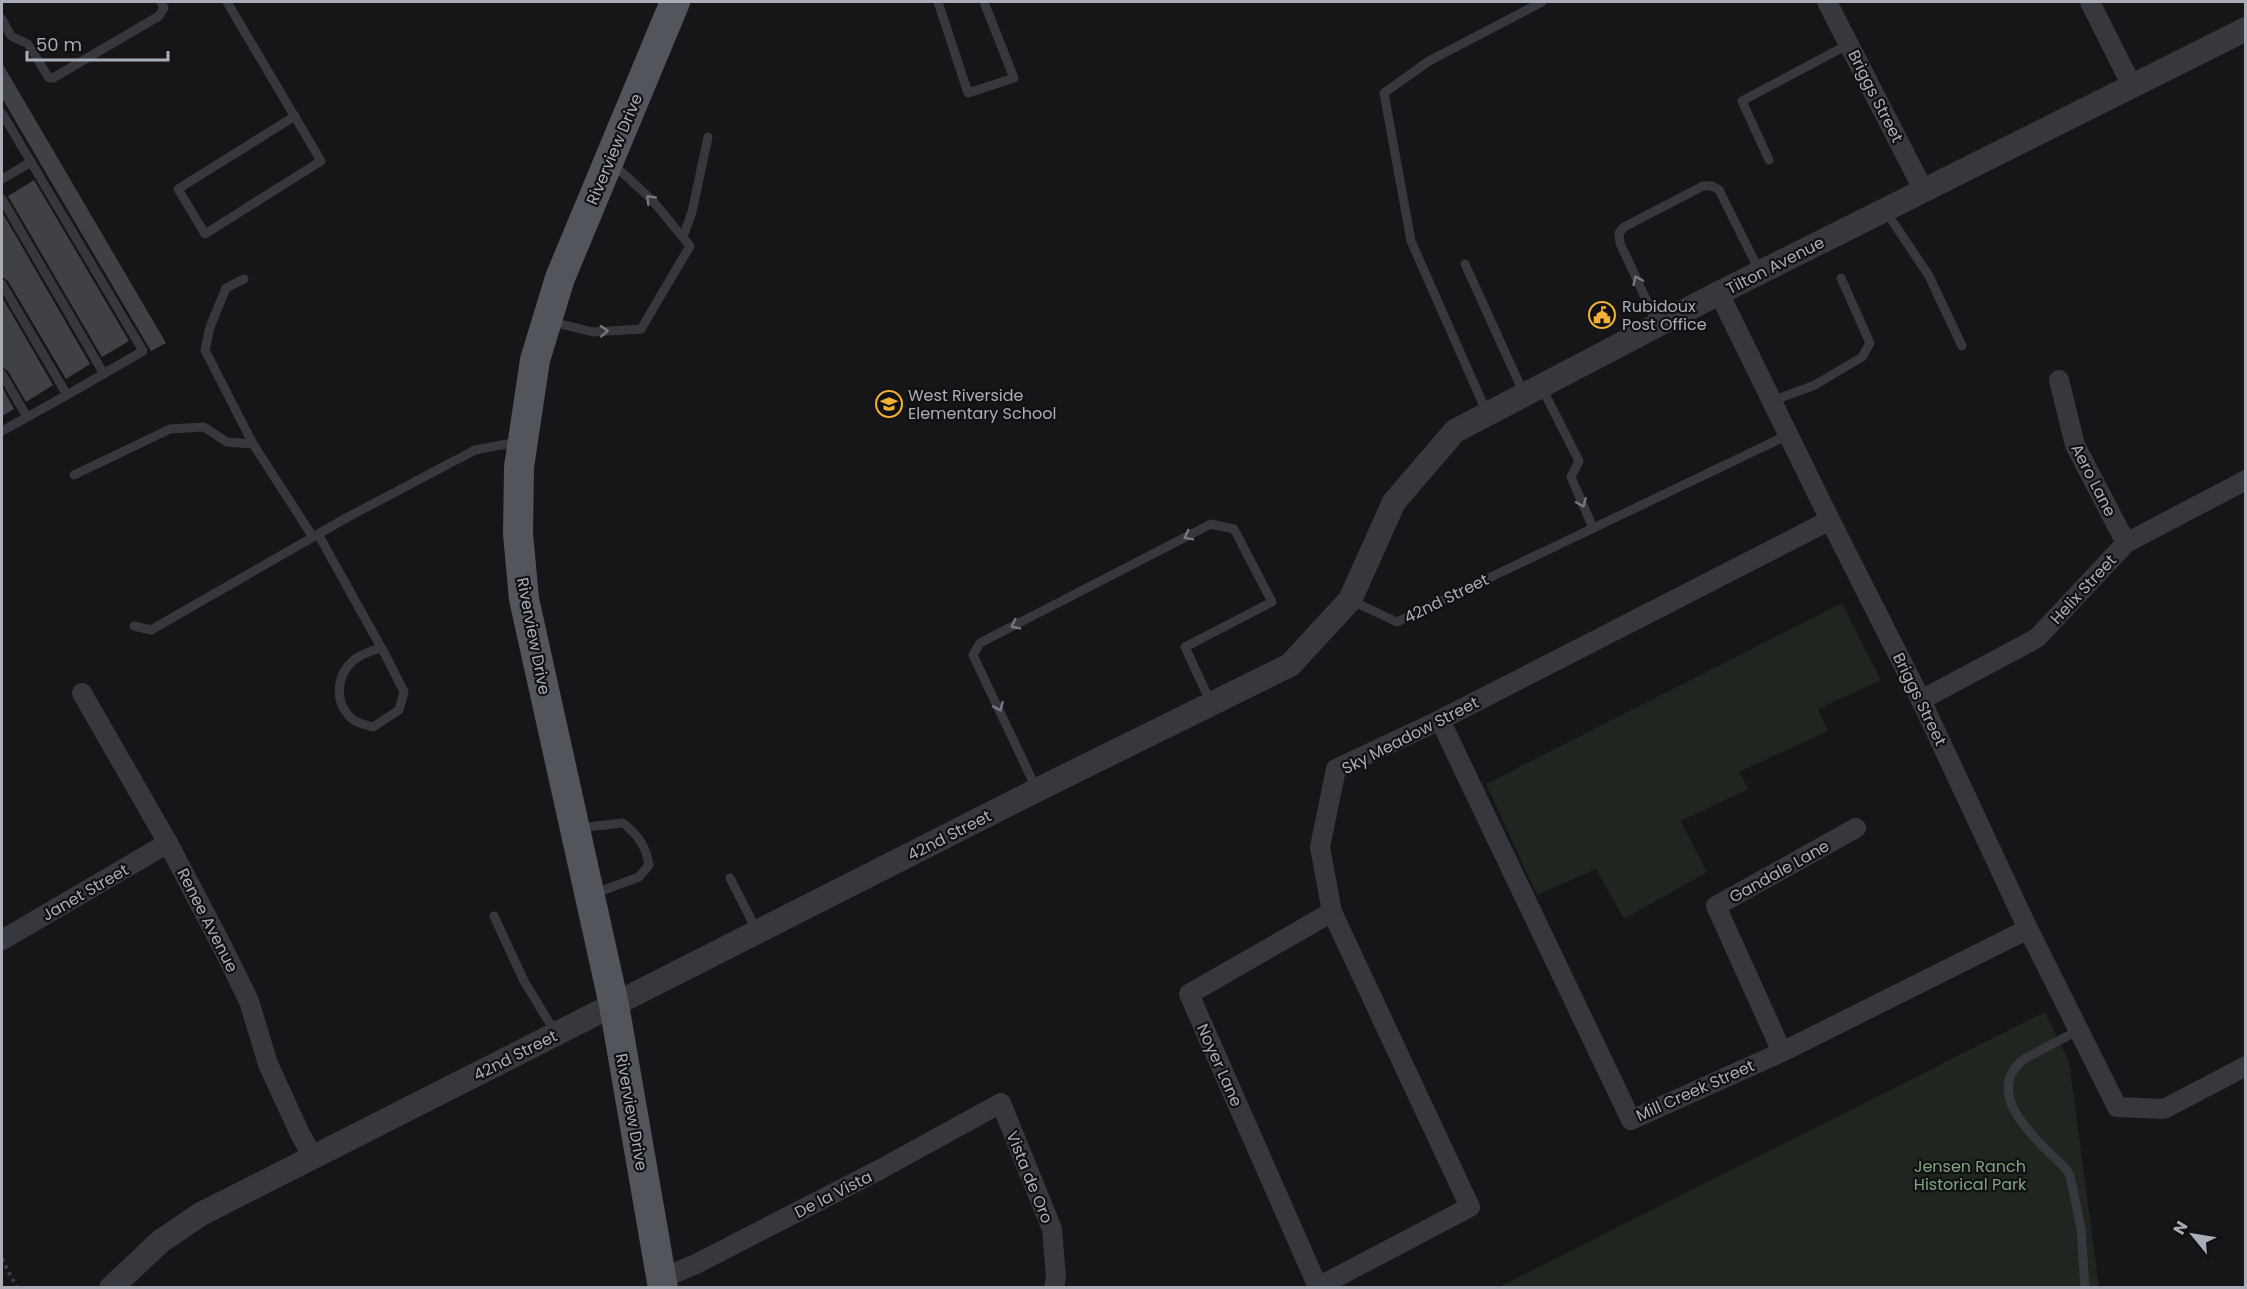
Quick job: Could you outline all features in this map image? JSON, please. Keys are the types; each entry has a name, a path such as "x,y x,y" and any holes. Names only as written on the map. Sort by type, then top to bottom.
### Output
{"main road":[{"name":"Riverview Drive","path":"662,1283 614,1005 524,599 518,534 519,467 535,360 560,278 675,2"}],"street":[{"name":"Briggs Street","path":"1827,2 1924,190"},
{"path":"2090,2 2132,86"},
{"name":"Tilton Avenue","path":"1350,600 1395,502 1455,431 1760,272 2246,29"},
{"name":"Briggs Street","path":"1719,293 1921,700 2028,929 2117,1107 2164,1109 2246,1066"},
{"name":"Aero Lane","path":"2059,380 2074,446 2126,543"},
{"name":"Helix Street","path":"1921,700 2037,638 2126,543 2246,480"},
{"name":"Sky Meadow Street","path":"1317,1287 1470,1207 1332,912 1320,847 1336,769 1440,720 1830,520"},
{"name":"42nd Street","path":"111,1287 161,1241 201,1214 1037,790 1290,665 1350,600"},
{"name":"Renee Avenue","path":"81,693 168,843 249,1001 268,1064 301,1136 313,1156"},
{"name":"Mill Creek Street","path":"1440,720 1630,1120 1782,1052 2028,929"},
{"name":"Gandale Lane","path":"1782,1052 1716,906 1857,828"},
{"name":"Janet Street","path":"2,940 168,843"},
{"name":"Noyer Lane","path":"1317,1287 1189,994 1332,912"},
{"name":"De la Vista","path":"662,1283 964,1125 1001,1103"},
{"name":"Vista de Oro","path":"1001,1103 1052,1229 1056,1276 1054,1287"}],"lane":[{"path":"2,19 11,36 28,44 49,78 159,16 164,8 161,2"},
{"path":"227,2 295,116 321,161 205,234 178,189 295,116"},
{"path":"938,2 968,93 1014,78 984,2"},
{"path":"1487,413 1411,241 1384,93 1429,61 1542,2"},
{"path":"1769,160 1742,101 1849,44"},
{"path":"2,113 143,351 2,431"},
{"path":"683,237 692,212 708,137"},
{"path":"547,321 593,332 640,329 690,246 652,200 609,160"},
{"path":"2,179 31,162"},
{"path":"1658,325 1620,243 1619,233 1624,227 1702,186 1712,186 1719,190 1760,272"},
{"path":"2,199 104,374"},
{"path":"1885,210 1929,276 1962,346"},
{"path":"1465,264 1533,390 1579,461 1571,477 1593,528"},
{"path":"1772,401 1815,385 1862,357 1870,343 1841,278"},
{"path":"244,279 226,288 210,327 205,350 253,444 315,536 380,648 404,692 399,710 373,727 352,720 341,705 338,690 342,675 354,660 380,648"},
{"path":"2,284 68,395"},
{"path":"2,374 27,417"},
{"path":"74,475 170,429 204,427 227,442 253,444"},
{"name":"42nd Street","path":"1350,600 1397,622 1788,435"},
{"path":"134,626 151,630 315,536 475,450 522,441"},
{"path":"1037,790 973,655 980,643 1211,524 1234,529 1272,602 1185,647 1212,705"},
{"path":"574,828 623,823 635,833 647,852 649,866 639,876 589,896"},
{"path":"730,878 758,933"},
{"path":"494,916 524,981 556,1035"},
{"path":"2079,1030 2016,1065 2010,1075 2008,1085 2009,1097 2022,1124 2066,1169 2070,1176 2081,1228 2085,1287"}],"path":[{"path":"2,1259 17,1287"}],"green space":[{"path":"1842,603 1881,680 1818,709 1828,731 1739,772 1749,789 1681,821 1707,872 1624,919 1596,869 1537,895 1486,784"},
{"name":"Jensen Ranch Historical Park","path":"2045,1012 2069,1061 2099,1287 1497,1288"}],"building":[{"path":"2,63 166,343 151,351 2,98"},
{"path":"34,180 129,341 102,357 8,196"},
{"path":"2,212 90,364 66,379 8,281 2,277"},
{"path":"2,297 53,385 26,402 8,371 2,367"},
{"path":"2,387 14,409 2,416"}],"place":[{"name":"Rubidoux Post Office","path":"1602,315"},
{"name":"West Riverside Elementary School","path":"889,404"}]}
